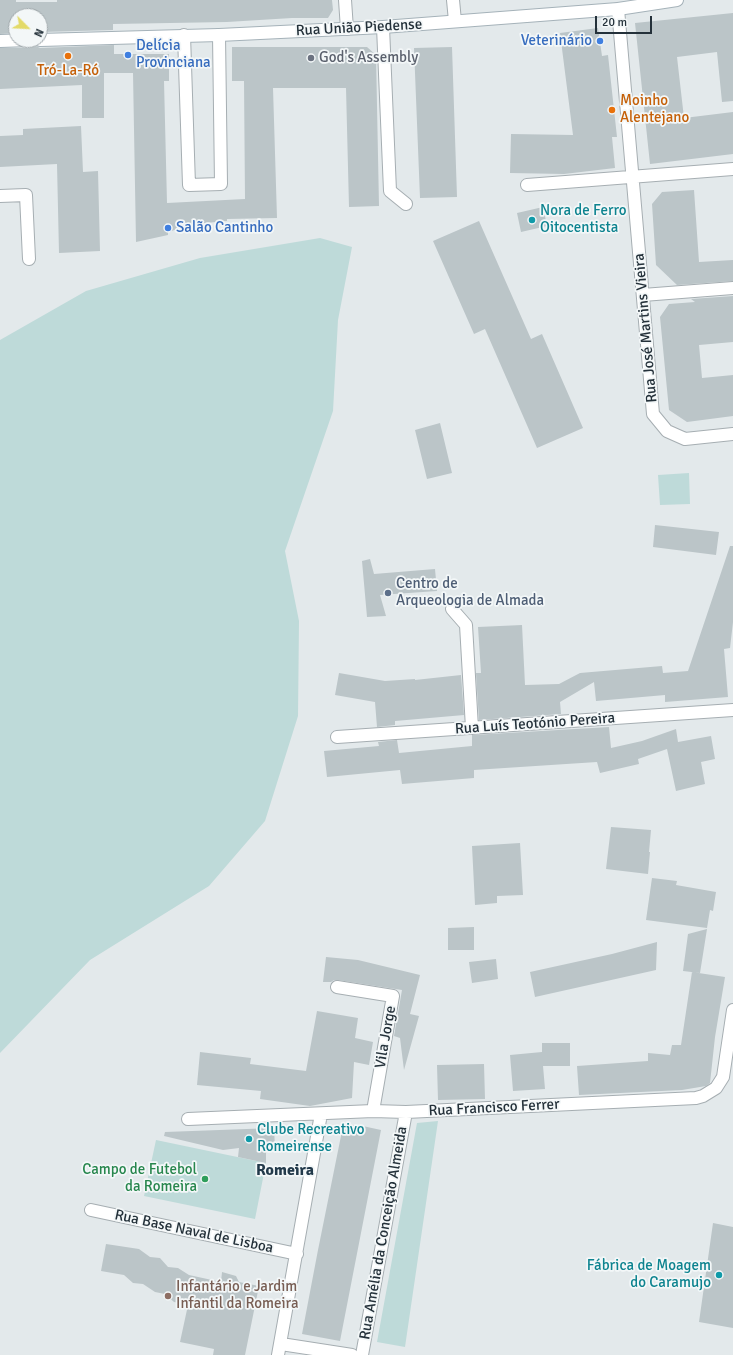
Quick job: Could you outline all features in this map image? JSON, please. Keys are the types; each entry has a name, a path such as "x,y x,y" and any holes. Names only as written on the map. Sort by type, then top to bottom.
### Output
{"street":[{"path":"345,0 347,29"},
{"path":"453,0 455,21"},
{"name":"Rua União Piedense","path":"48,40 219,35 383,28 618,9 677,0"},
{"name":"Rua José Martins Vieira","path":"618,9 654,414 667,431 685,439 733,434"},
{"path":"383,28 390,191 406,204"},
{"path":"184,35 189,185 221,184 219,35"},
{"path":"527,185 633,178 733,169"},
{"path":"0,196 26,195 29,258"},
{"path":"643,295 733,288"},
{"path":"452,609 466,625 472,728"},
{"name":"Rua Luís Teotónio Pereira","path":"337,737 733,710"},
{"name":"Vila Jorge","path":"337,987 393,996 373,1112"},
{"name":"Rua Francisco Ferrer","path":"188,1119 406,1112 696,1098 703,1096 716,1088 723,1077 733,1010"},
{"name":"Rua Amélia da Conceição Almeida","path":"362,1355 406,1112"},
{"path":"321,1114 280,1350 352,1355"},
{"name":"Rua Base Naval de Lisboa","path":"91,1210 297,1254"}],"shaded area":[{"path":"320,238 352,247 338,320 333,411 285,551 299,621 298,716 265,821 209,886 90,960 0,1053 0,340 86,291 200,258"},
{"path":"689,473 690,504 660,505 658,475"},
{"path":"438,1121 405,1347 377,1342 417,1123"},
{"name":"Campo de Futebol da Romeira","path":"156,1140 266,1163 255,1219 144,1196"}],"building":[{"path":"0,0 16,0 16,2 57,2 57,0 332,0 333,10 328,18 113,24 113,30 48,32 48,8 8,8 8,34 0,34"},
{"path":"733,13 733,101 722,102 717,52 677,57 684,118 733,112 733,154 650,164 635,23"},
{"path":"598,28 602,56 608,55 617,137 612,137 615,168 564,174 510,173 511,134 573,135 560,33"},
{"path":"114,45 114,54 169,54 169,81 164,81 167,203 245,199 244,81 232,81 232,47 367,47 376,55 379,206 349,207 346,88 273,88 277,218 227,219 227,221 194,224 168,232 168,235 136,242 133,73 104,73 104,118 82,118 82,85 0,89 0,48"},
{"path":"452,47 457,197 420,198 414,48"},
{"path":"81,126 83,172 98,171 100,251 59,253 57,164 0,167 0,136 23,135 23,129"},
{"path":"694,190 699,262 733,260 733,281 677,285 656,265 652,204 662,192"},
{"name":"Nora de Ferro Oitocentista","path":"543,207 547,226 521,232 517,213"},
{"path":"479,221 531,339 542,334 583,428 537,448 485,329 474,334 433,241"},
{"path":"733,296 733,342 699,345 702,378 733,375 733,416 687,422 669,410 660,317 669,304 695,302 691,299"},
{"path":"440,423 452,473 427,479 415,430"},
{"path":"655,525 719,532 716,555 653,547"},
{"path":"730,546 733,546 733,622 730,648 724,649 728,697 665,702 665,695 596,701 594,682 560,702 561,714 479,720 476,673 481,673 478,627 522,625 525,685 559,684 580,673 662,666 663,673 688,671"},
{"name":"Centro de Arqueologia de Almada","path":"370,559 374,574 435,569 437,591 380,595 386,616 367,617 362,561"},
{"path":"339,673 385,681 415,680 461,675 464,715 395,721 395,725 377,727 375,702 335,695"},
{"path":"609,727 611,748 642,741 676,729 678,742 711,736 715,759 701,762 705,784 676,791 667,749 638,759 639,764 600,773 597,762 474,770 474,778 402,784 400,770 327,777 324,751 379,746 378,742 397,740 399,753 472,746 472,735"},
{"path":"611,827 651,830 648,874 606,869"},
{"path":"520,843 523,895 497,896 497,903 475,905 472,846"},
{"path":"652,878 677,881 676,885 716,892 713,911 710,910 707,928 646,920"},
{"path":"474,927 474,950 448,950 448,928"},
{"path":"707,929 700,973 683,971 688,934"},
{"path":"657,942 656,970 535,997 530,972 612,954"},
{"path":"326,957 358,960 420,975 410,1014 419,1016 404,1070 400,1038 394,1036 402,990 338,980 323,982"},
{"path":"496,959 498,979 472,983 469,962"},
{"path":"692,972 725,977 715,1037 710,1083 706,1086 682,1090 579,1095 577,1066 648,1061 648,1053 670,1055 672,1045 681,1045"},
{"path":"317,1011 358,1018 355,1038 373,1042 369,1065 354,1062 352,1098 310,1106 260,1099 261,1091 197,1085 200,1052 251,1058 250,1064 306,1071"},
{"path":"542,1043 570,1043 570,1066 543,1066 545,1089 513,1091 510,1055 542,1052"},
{"path":"484,1064 485,1099 438,1100 437,1065"},
{"path":"358,1125 381,1130 340,1341 302,1334 343,1126"},
{"name":"Clube Recreativo Romeirense","path":"274,1128 275,1148 266,1149 266,1163 238,1157 239,1148 223,1150 164,1136 165,1132"},
{"name":"Fábrica de Moagem do Caramujo","path":"713,1223 733,1227 733,1328 699,1322"},
{"path":"106,1244 139,1249 150,1257 160,1258 168,1267 178,1268 189,1275 221,1282 222,1272 236,1276 239,1282 259,1286 245,1355 213,1355 214,1349 180,1342 188,1305 174,1302 165,1294 155,1292 143,1284 133,1283 124,1275 101,1271"}],"place":[{"name":"Veterinário","path":"600,41"},
{"name":"Delícia Provinciana","path":"128,55"},
{"name":"Tró-La-Ró","path":"68,56"},
{"name":"God's Assembly","path":"311,58"},
{"name":"Moinho Alentejano","path":"612,110"},
{"name":"Nora de Ferro Oitocentista","path":"532,220"},
{"name":"Salão Cantinho","path":"168,228"},
{"name":"Centro de Arqueologia de Almada","path":"388,593"},
{"name":"Clube Recreativo Romeirense","path":"249,1139"},
{"name":"Campo de Futebol da Romeira","path":"205,1179"},
{"name":"Fábrica de Moagem do Caramujo","path":"719,1275"},
{"name":"Infantário e Jardim Infantil da Romeira","path":"168,1296"}],"district":[{"name":"Romeira","path":"285,1171"}]}
